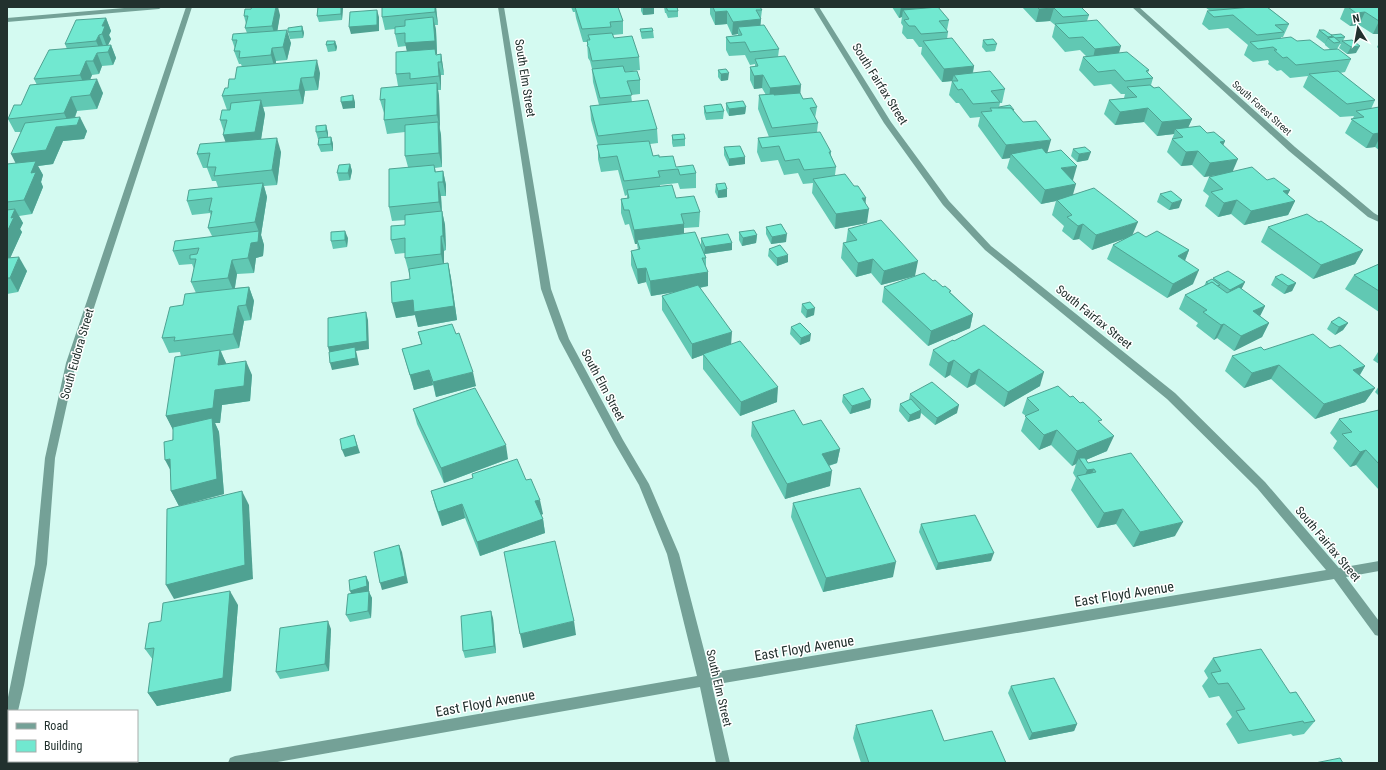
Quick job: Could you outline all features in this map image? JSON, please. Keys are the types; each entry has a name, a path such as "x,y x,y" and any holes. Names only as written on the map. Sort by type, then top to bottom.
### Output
{"street":[{"path":"7,20 159,7"},
{"name":"South Eudora Street","path":"11,710 18,686 41,564 50,458 71,363 189,7"},
{"name":"South Elm Street","path":"501,7 546,289 564,339 619,442 644,484 674,554 705,680 723,763"},
{"name":"South Fairfax Street","path":"816,7 888,123 951,208 988,248 1171,396 1262,485 1337,574 1379,631"},
{"name":"South Forest Street","path":"1135,7 1292,149 1379,220"},
{"name":"East Floyd Avenue","path":"235,763 705,680 1379,566"}],"building":[{"path":"252,7 276,7 272,26 245,28 248,16 244,16 245,9 251,9"},
{"path":"318,7 341,7 341,14 317,16"},
{"path":"382,7 435,7 435,12 382,17"},
{"path":"575,7 618,7 623,21 610,22 611,27 582,29"},
{"path":"666,7 677,7 678,11 668,11"},
{"path":"713,7 760,7 762,10 756,10 761,19 733,22 727,11 715,12"},
{"path":"938,7 949,20 939,21 948,32 921,34 915,26 909,26 904,20 909,19 903,10"},
{"path":"1037,7 1081,7 1089,15 1063,17 1054,8 1039,9"},
{"path":"1267,7 1289,24 1275,25 1284,32 1257,35 1233,15 1214,17 1207,11"},
{"path":"1348,7 1379,7 1379,21 1365,12 1356,13"},
{"path":"377,10 377,25 349,27 350,12"},
{"path":"433,17 435,41 405,43 405,33 395,34 395,27 405,26 405,20"},
{"path":"106,18 102,26 105,26 102,34 99,35 96,41 65,44 76,20"},
{"path":"1097,20 1121,46 1095,49 1083,37 1069,38 1055,24"},
{"path":"764,25 779,49 750,52 745,42 730,43 726,37 742,35 738,27"},
{"path":"302,26 302,31 288,32 288,28"},
{"path":"652,28 653,31 641,32 640,29"},
{"path":"287,30 283,47 272,48 271,55 239,58 240,51 234,51 237,40 232,40 233,34"},
{"path":"1319,30 1324,30 1333,36 1328,37"},
{"path":"612,33 614,38 632,36 639,57 592,61 587,45 587,40 590,40 588,35"},
{"path":"1341,34 1345,37 1335,38 1331,35"},
{"path":"1291,37 1297,41 1310,40 1324,50 1338,49 1351,59 1296,65 1287,57 1283,58 1274,50 1277,50 1273,47 1258,49 1250,42"},
{"path":"1334,37 1340,42 1334,43 1328,38"},
{"path":"952,38 974,66 944,69 923,41"},
{"path":"993,39 997,44 987,45 983,40"},
{"path":"1352,40 1360,46 1351,47 1342,41"},
{"path":"327,41 335,41 334,44 326,45"},
{"path":"111,45 108,52 97,53 93,61 86,61 80,75 34,79 49,50"},
{"path":"435,49 436,55 441,54 441,62 438,62 439,76 410,79 410,73 396,74 396,52"},
{"path":"1127,52 1149,70 1146,71 1153,78 1125,81 1115,70 1098,72 1083,57"},
{"path":"785,56 801,85 770,88 763,75 754,76 750,67 758,66 755,59"},
{"path":"317,60 314,77 301,78 299,90 222,96 225,88 228,88 229,79 235,79 237,67"},
{"path":"623,66 625,72 637,71 640,80 627,81 632,95 600,98 592,69"},
{"path":"726,69 729,73 721,74 718,70"},
{"path":"990,71 1005,89 991,91 1000,102 973,104 962,89 958,90 952,81 958,81 954,75"},
{"path":"1338,71 1375,100 1347,104 1309,74"},
{"path":"97,79 90,95 71,97 64,113 8,119 14,105 21,105 30,85"},
{"path":"437,83 437,115 384,120 385,99 380,100 381,88"},
{"path":"1150,85 1154,88 1159,87 1192,119 1162,122 1148,108 1120,112 1109,100 1137,97 1127,87"},
{"path":"800,93 803,99 812,98 817,107 810,108 818,123 772,128 759,95"},
{"path":"353,95 353,101 341,102 341,97"},
{"path":"261,100 255,132 223,135 227,120 220,120 222,110 230,110 231,103"},
{"path":"648,100 657,129 598,136 590,106"},
{"path":"743,101 746,107 729,109 726,103"},
{"path":"721,104 724,111 706,113 704,106"},
{"path":"1010,105 1014,110 1011,108 999,108 999,107"},
{"path":"1379,107 1379,133 1373,134 1351,119 1364,117 1356,111"},
{"path":"990,108 1011,108 1023,122 1036,121 1051,140 1006,145 981,112 992,111"},
{"path":"80,117 77,125 56,127 46,150 11,154 25,123"},
{"path":"438,122 439,153 405,156 405,125"},
{"path":"326,125 326,131 316,132 316,126"},
{"path":"1200,126 1207,133 1214,132 1225,141 1220,142 1238,159 1210,163 1198,151 1186,152 1172,139 1183,137 1175,129"},
{"path":"820,132 831,152 829,152 836,167 804,170 799,159 785,161 779,146 762,148 758,138"},
{"path":"684,134 685,139 673,140 672,135"},
{"path":"331,137 331,144 318,145 319,138"},
{"path":"277,138 272,170 214,176 216,167 207,167 210,153 197,154 200,144"},
{"path":"649,141 653,156 673,156 676,167 693,165 696,173 680,175 678,169 658,171 660,177 624,181 617,156 600,158 597,145"},
{"path":"740,146 745,157 729,159 724,147"},
{"path":"1085,147 1091,152 1079,154 1073,149"},
{"path":"1042,148 1046,153 1061,150 1077,166 1061,168 1076,184 1045,190 1011,154"},
{"path":"36,161 31,173 36,172 24,200 7,202 7,164"},
{"path":"350,164 348,173 337,173 339,165"},
{"path":"434,165 435,172 443,171 443,182 438,182 439,202 389,207 389,169"},
{"path":"1252,167 1267,180 1274,178 1290,190 1283,191 1295,201 1251,211 1237,200 1224,203 1211,192 1223,189 1209,177"},
{"path":"845,174 854,186 858,186 866,198 862,198 869,209 836,214 813,179"},
{"path":"263,183 255,222 208,228 212,211 209,211 212,198 187,201 189,190"},
{"path":"725,183 727,189 718,191 716,184"},
{"path":"672,185 676,198 694,196 700,212 681,214 684,224 634,230 629,210 624,210 621,199 629,198 627,190"},
{"path":"1094,188 1138,222 1096,235 1083,224 1078,226 1067,217 1072,215 1057,200"},
{"path":"1171,191 1182,200 1172,203 1160,194"},
{"path":"15,209 11,218 14,217 7,232 7,210"},
{"path":"442,211 443,236 441,236 441,254 405,258 405,238 391,240 391,226 405,225 405,215"},
{"path":"1307,214 1319,222 1321,221 1363,250 1321,265 1268,227"},
{"path":"881,220 918,261 884,271 873,259 858,263 843,243 857,240 848,229"},
{"path":"781,224 787,234 772,237 766,227"},
{"path":"754,230 757,235 743,238 739,232"},
{"path":"259,231 258,242 251,243 248,258 232,260 228,278 191,282 196,259 190,259 190,255 197,254 199,248 173,251 175,241"},
{"path":"345,231 345,240 331,241 331,232"},
{"path":"1157,231 1189,250 1178,256 1199,270 1173,284 1113,245 1138,232 1146,237"},
{"path":"695,232 706,258 702,258 708,272 650,281 646,268 637,269 631,251 640,249 637,240"},
{"path":"728,234 732,243 705,247 701,238"},
{"path":"780,245 788,255 777,258 769,249"},
{"path":"19,257 10,278 7,278 7,258"},
{"path":"448,263 454,306 414,312 413,300 392,303 391,282 410,279 409,269"},
{"path":"1379,264 1379,291 1354,275"},
{"path":"1228,271 1245,282 1230,290 1213,278"},
{"path":"924,273 933,281 935,280 943,287 945,286 951,291 949,292 973,314 931,331 884,287"},
{"path":"1282,274 1296,283 1288,286 1275,277"},
{"path":"1212,279 1220,285 1217,286 1212,282 1209,284 1206,282"},
{"path":"1212,282 1227,293 1239,287 1265,306 1253,311 1269,323 1241,336 1224,324 1221,325 1203,312 1207,310 1185,295"},
{"path":"698,285 732,332 692,344 662,296"},
{"path":"249,287 246,305 238,306 233,334 174,341 175,337 162,338 170,307 183,305 185,294"},
{"path":"810,302 815,308 807,310 802,304"},
{"path":"366,312 367,341 328,347 328,318"},
{"path":"1339,317 1348,323 1339,327 1331,322"},
{"path":"800,323 811,334 801,338 791,327"},
{"path":"452,324 456,334 459,333 473,372 433,382 429,370 410,375 402,349 422,344 418,332"},
{"path":"984,325 1044,372 1008,392 979,369 971,374 954,360 948,363 933,350"},
{"path":"1313,334 1330,348 1340,345 1365,366 1353,370 1375,388 1324,404 1279,365 1252,373 1232,356 1261,347 1264,350"},
{"path":"740,341 778,387 741,402 703,354"},
{"path":"355,347 356,358 330,363 329,352"},
{"path":"220,350 218,365 246,361 244,386 215,390 213,408 166,416 175,357"},
{"path":"932,382 959,405 937,418 910,394"},
{"path":"1058,386 1070,397 1073,396 1080,403 1083,402 1102,420 1098,421 1114,436 1077,451 1057,430 1044,435 1025,416 1039,410 1027,398"},
{"path":"475,388 506,445 441,468 413,409"},
{"path":"863,388 871,400 852,406 843,395"},
{"path":"911,399 921,410 910,415 900,404"},
{"path":"794,410 803,425 821,420 840,449 822,454 832,471 787,484 752,422"},
{"path":"1379,410 1379,464 1366,450 1360,452 1342,434 1352,432 1339,419"},
{"path":"212,418 217,479 171,491 170,459 165,460 164,442 173,440 173,427"},
{"path":"354,435 357,446 342,450 340,439"},
{"path":"1131,453 1183,522 1140,532 1123,509 1104,513 1077,476 1096,472 1094,469 1087,470 1079,458 1085,458 1088,463"},
{"path":"517,459 526,480 531,479 540,500 535,501 543,519 477,542 462,504 438,512 431,491 473,478 472,474"},
{"path":"860,488 896,562 826,578 793,503"},
{"path":"242,491 245,565 166,585 167,509"},
{"path":"975,515 994,553 938,563 921,524"},
{"path":"555,541 574,621 520,634 504,552"},
{"path":"399,545 405,576 380,583 374,552"},
{"path":"366,576 367,586 350,591 349,580"},
{"path":"230,591 223,678 148,693 154,648 145,649 149,623 161,621 163,603"},
{"path":"369,591 368,611 346,615 348,594"},
{"path":"491,611 494,646 463,651 461,616"},
{"path":"328,621 325,664 276,672 280,628"},
{"path":"1261,649 1290,693 1296,692 1315,721 1304,723 1303,721 1249,731 1236,711 1245,709 1228,683 1218,684 1211,673 1221,671 1213,658"},
{"path":"1054,678 1077,724 1032,733 1011,686"},
{"path":"932,710 944,741 992,731 1006,763 869,763 856,725"},
{"path":"1340,758 1343,763 1315,763"}]}
